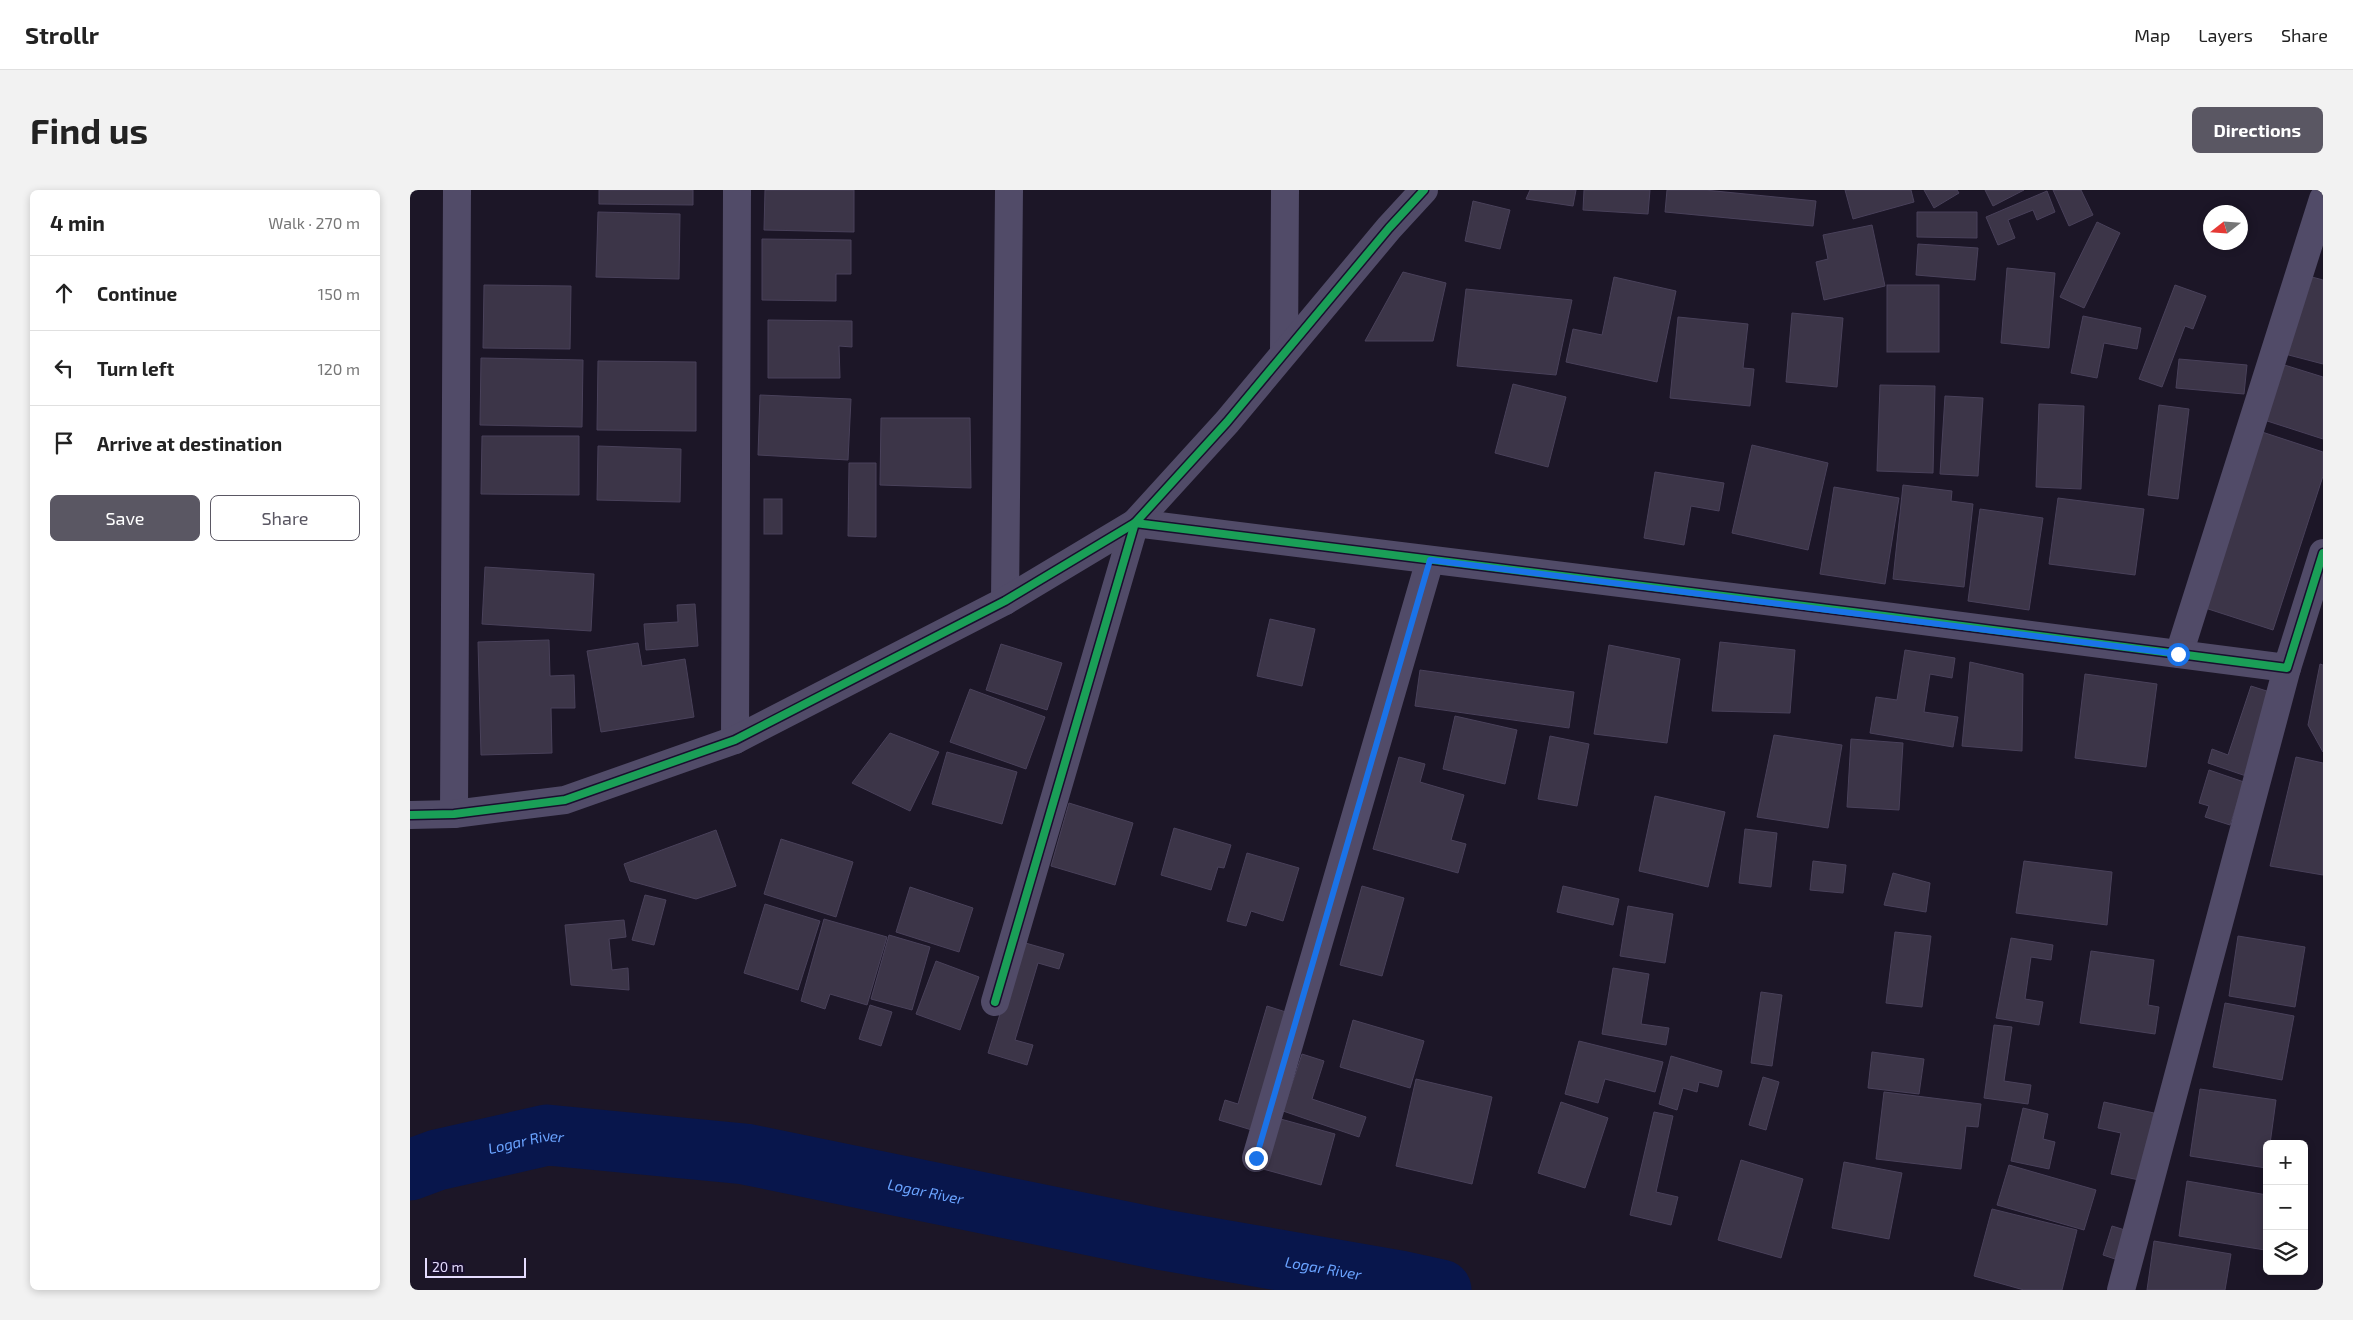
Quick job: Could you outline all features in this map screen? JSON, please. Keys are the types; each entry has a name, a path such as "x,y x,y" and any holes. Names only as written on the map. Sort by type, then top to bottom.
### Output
{"street":[{"path":"454,814 457,190"},
{"path":"735,740 737,190"},
{"path":"1005,601 1009,190"},
{"path":"1284,352 1285,190"},
{"path":"410,815 454,814 565,800 735,740 1005,601 1135,523 1227,422 1284,352 1424,190"},
{"path":"2178,654 2323,199"},
{"path":"1135,523 2287,668"},
{"path":"995,1002 1135,523"},
{"path":"2121,1290 2287,668 2323,553"},
{"path":"1256,1158 1430,560"}],"building":[{"path":"599,190 693,190 693,205 599,204"},
{"path":"765,190 854,190 854,232 764,230"},
{"path":"1530,190 1576,190 1573,206 1526,199"},
{"path":"1584,190 1650,190 1648,214 1583,210"},
{"path":"1667,190 1705,190 1816,201 1813,226 1665,212"},
{"path":"1845,190 1911,190 1914,202 1853,219"},
{"path":"1924,190 1957,190 1959,193 1934,208"},
{"path":"1985,190 2024,190 1993,206"},
{"path":"2053,190 2081,190 2093,215 2069,226"},
{"path":"2047,191 2055,212 2037,220 2033,210 2008,220 2015,238 1998,245 1986,217"},
{"path":"1473,201 1510,210 1500,249 1465,241"},
{"path":"598,212 680,214 679,279 596,277"},
{"path":"1917,212 1977,212 1977,238 1917,237"},
{"path":"2097,222 2120,233 2084,308 2060,297"},
{"path":"1872,225 1885,286 1824,300 1816,262 1828,259 1823,235"},
{"path":"762,239 851,240 851,274 836,274 836,301 762,300"},
{"path":"1918,244 1978,248 1975,280 1916,275"},
{"path":"2007,268 2055,273 2049,348 2001,343"},
{"path":"1403,272 1446,283 1433,341 1365,341"},
{"path":"2301,274 2323,280 2323,364 2281,353"},
{"path":"1614,277 1676,291 1657,382 1566,362 1573,329 1602,335"},
{"path":"484,285 571,286 570,349 483,348"},
{"path":"1887,285 1939,285 1939,352 1887,352"},
{"path":"2175,285 2206,296 2193,329 2185,326 2162,387 2139,379"},
{"path":"1466,289 1572,300 1556,375 1457,366"},
{"path":"1792,313 1843,318 1837,387 1786,382"},
{"path":"2083,316 2141,328 2137,349 2104,343 2097,378 2071,373"},
{"path":"1678,317 1748,324 1743,368 1754,369 1750,406 1670,398"},
{"path":"768,320 852,321 852,347 839,346 840,378 768,378"},
{"path":"481,358 583,360 582,427 480,425"},
{"path":"2179,359 2247,365 2244,394 2176,388"},
{"path":"598,361 696,362 696,431 597,430"},
{"path":"2278,363 2323,377 2323,439 2261,419"},
{"path":"1513,384 1566,397 1548,467 1495,453"},
{"path":"1880,385 1935,386 1933,473 1877,471"},
{"path":"760,395 851,399 848,460 758,455"},
{"path":"1945,396 1983,398 1978,476 1940,474"},
{"path":"2039,404 2084,406 2081,489 2036,487"},
{"path":"2159,405 2189,409 2178,499 2148,495"},
{"path":"881,418 970,418 971,488 880,485"},
{"path":"2256,430 2323,452 2323,476 2273,630 2199,606"},
{"path":"482,436 579,436 579,495 481,494"},
{"path":"1752,445 1828,463 1808,550 1732,533"},
{"path":"598,446 681,449 680,502 597,500"},
{"path":"849,463 876,463 876,537 848,536"},
{"path":"1655,472 1724,483 1719,511 1691,506 1684,545 1644,538"},
{"path":"1903,485 1952,491 1951,501 1973,504 1964,587 1893,579"},
{"path":"1834,487 1899,498 1885,584 1820,574"},
{"path":"2058,498 2144,509 2135,575 2049,564"},
{"path":"764,499 782,499 782,534 764,534"},
{"path":"1980,509 2043,518 2029,610 1968,601"},
{"path":"485,567 594,574 591,631 482,624"},
{"path":"695,604 698,646 646,650 644,624 678,622 677,605"},
{"path":"1270,619 1315,629 1302,686 1257,676"},
{"path":"549,640 550,676 574,675 575,708 551,708 552,753 481,755 478,642"},
{"path":"1720,642 1795,650 1790,713 1712,711"},
{"path":"638,643 642,666 685,659 694,717 601,732 587,651"},
{"path":"1001,644 1062,663 1047,710 986,690"},
{"path":"1609,645 1680,659 1667,743 1594,734"},
{"path":"1905,650 1955,658 1952,678 1930,674 1924,712 1958,717 1953,747 1870,733 1876,697 1897,700"},
{"path":"1970,662 2023,674 2022,751 1962,746"},
{"path":"2320,664 2323,665 2323,752 2308,725"},
{"path":"1420,670 1574,692 1569,728 1415,706"},
{"path":"2085,674 2157,684 2146,767 2075,758"},
{"path":"2251,686 2273,693 2246,776 2208,763 2212,749 2228,755"},
{"path":"970,689 1045,717 1026,769 950,742"},
{"path":"1455,716 1517,730 1505,784 1443,769"},
{"path":"890,733 939,752 910,811 852,783"},
{"path":"1774,735 1842,745 1828,828 1757,817"},
{"path":"1550,736 1589,744 1577,806 1538,799"},
{"path":"1851,739 1903,743 1899,810 1847,807"},
{"path":"947,752 1017,772 1002,824 932,804"},
{"path":"1399,757 1425,764 1420,782 1464,795 1451,840 1466,844 1458,873 1373,849"},
{"path":"2296,757 2323,763 2323,875 2270,866"},
{"path":"2209,770 2244,782 2230,825 2205,817 2209,806 2199,803"},
{"path":"1655,796 1725,812 1708,887 1639,871"},
{"path":"1069,803 1133,823 1115,885 1051,866"},
{"path":"1174,828 1231,845 1224,868 1218,867 1211,890 1161,875"},
{"path":"1745,829 1777,833 1771,887 1739,883"},
{"path":"716,830 736,886 696,899 630,881 624,864"},
{"path":"781,839 853,862 836,917 764,894"},
{"path":"1247,853 1299,868 1283,921 1251,911 1246,926 1227,921"},
{"path":"1813,861 1846,865 1843,893 1810,890"},
{"path":"2024,861 2112,872 2107,925 2016,913"},
{"path":"1893,873 1930,883 1926,912 1884,905"},
{"path":"1362,886 1404,898 1382,976 1340,965"},
{"path":"1563,886 1619,899 1613,925 1557,912"},
{"path":"910,887 973,908 959,952 896,932"},
{"path":"645,895 666,900 654,945 632,940"},
{"path":"765,904 820,921 798,990 744,973"},
{"path":"1628,906 1673,914 1665,963 1620,956"},
{"path":"824,919 887,937 867,1005 830,994 825,1009 801,1001"},
{"path":"624,920 626,937 609,939 612,970 628,968 629,990 571,985 565,925"},
{"path":"1895,932 1931,936 1922,1007 1886,1003"},
{"path":"889,935 930,947 912,1010 871,999"},
{"path":"2238,936 2305,947 2295,1007 2229,996"},
{"path":"2011,938 2053,945 2051,960 2031,957 2025,999 2043,1002 2039,1025 1996,1018"},
{"path":"1022,942 1064,954 1059,969 1038,963 1015,1040 1033,1045 1027,1065 988,1053"},
{"path":"2091,951 2154,960 2148,1005 2159,1007 2155,1034 2080,1023"},
{"path":"936,961 979,977 960,1030 916,1014"},
{"path":"1613,968 1649,974 1641,1024 1669,1028 1666,1045 1602,1034"},
{"path":"1761,992 1782,995 1772,1066 1751,1063"},
{"path":"2225,1003 2294,1016 2282,1080 2213,1067"},
{"path":"870,1005 892,1012 881,1046 859,1039"},
{"path":"1267,1006 1289,1013 1255,1131 1219,1120 1225,1100 1238,1104"},
{"path":"1353,1020 1424,1041 1410,1088 1340,1067"},
{"path":"1994,1025 2012,1027 2004,1081 2031,1085 2028,1104 1984,1098"},
{"path":"1579,1041 1663,1062 1655,1092 1605,1079 1598,1103 1565,1094"},
{"path":"1872,1052 1924,1059 1919,1094 1868,1088"},
{"path":"1302,1054 1324,1061 1312,1099 1366,1117 1359,1137 1283,1111"},
{"path":"1671,1056 1722,1071 1718,1087 1699,1082 1697,1092 1683,1088 1677,1110 1659,1104"},
{"path":"1763,1077 1779,1082 1766,1130 1749,1125"},
{"path":"1416,1079 1492,1097 1472,1184 1396,1166"},
{"path":"2200,1089 2276,1100 2271,1140 2263,1140 2263,1168 2190,1156"},
{"path":"1884,1092 1981,1104 1978,1127 1966,1126 1961,1169 1876,1159"},
{"path":"1561,1102 1608,1118 1585,1188 1538,1173"},
{"path":"2104,1102 2154,1113 2139,1180 2111,1174 2121,1133 2098,1128"},
{"path":"2023,1108 2048,1114 2043,1139 2055,1142 2049,1169 2011,1161"},
{"path":"1654,1112 1673,1116 1656,1192 1678,1197 1671,1225 1630,1215"},
{"path":"1277,1118 1335,1134 1321,1185 1263,1169"},
{"path":"1741,1160 1803,1179 1781,1258 1718,1240"},
{"path":"1844,1162 1902,1173 1889,1239 1832,1228"},
{"path":"2009,1165 2096,1190 2084,1230 1997,1205"},
{"path":"2187,1181 2263,1194 2263,1250 2179,1236"},
{"path":"1992,1209 2077,1230 2062,1290 2024,1290 1974,1276"},
{"path":"2112,1226 2125,1230 2115,1259 2103,1255"},
{"path":"2154,1241 2231,1254 2225,1290 2147,1290"}],"waterway":[{"name":"Logar River","path":"410,1170 437,1160 547,1135 745,1154 1164,1240 1400,1281 1441,1290"}],"cycle path":[{"path":"410,815 454,814 565,800 735,740 1005,601 1135,523 1227,422 1389,228 1424,190"},
{"path":"995,1002 1135,523 2287,668 2323,553"}],"route":[{"path":"1256,1158 1430,560 2178,654"}]}
